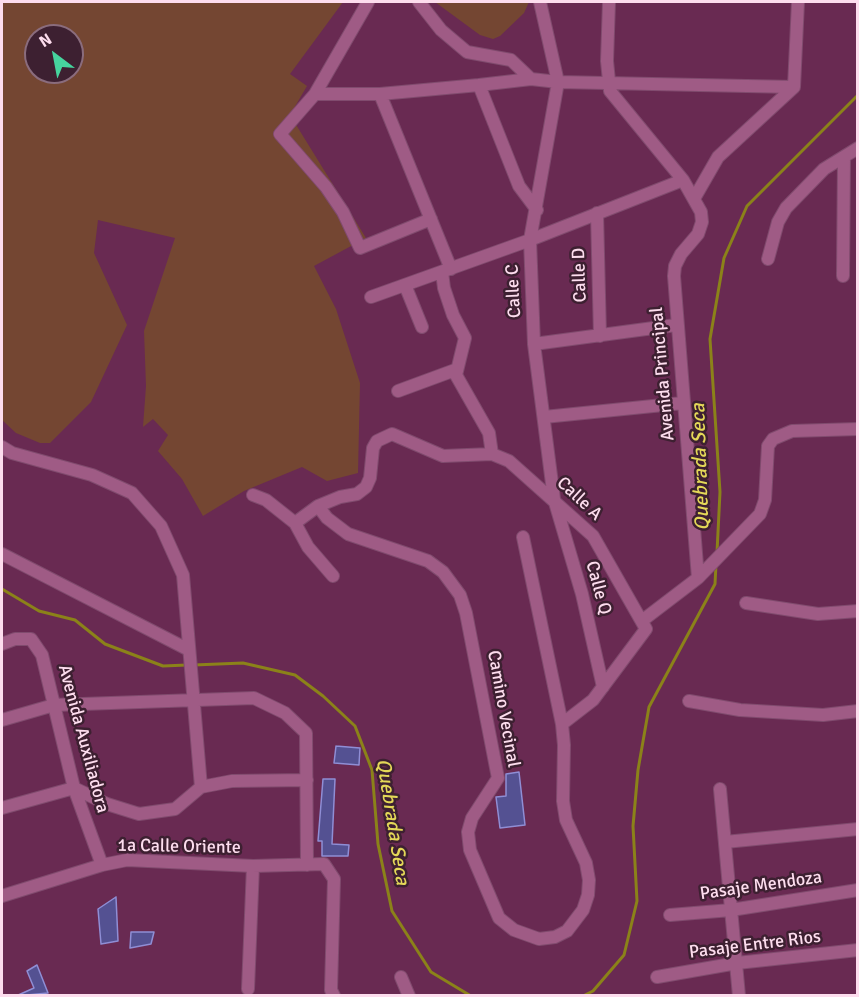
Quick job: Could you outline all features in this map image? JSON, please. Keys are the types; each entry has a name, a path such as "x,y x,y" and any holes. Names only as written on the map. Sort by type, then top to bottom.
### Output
{"street":[{"path":"368,2 315,94 280,134 326,187 343,212 360,248 431,219"},
{"path":"419,2 441,30 467,52 511,60 531,79"},
{"path":"540,2 558,82"},
{"path":"607,82 609,2"},
{"path":"695,197 718,157 794,87 798,2"},
{"path":"315,94 380,94 531,79 558,82 794,87"},
{"name":"Calle C","path":"554,499 534,344 530,240 558,82"},
{"name":"Avenida Principal","path":"607,82 610,91 629,118 695,197 702,222 698,234 675,266 676,325 698,578"},
{"path":"479,85 519,186 537,210"},
{"path":"295,523 318,506 340,497 357,495 366,488 373,448 377,441 392,434 443,456 492,454 489,433 459,382 455,370 465,338 453,315 444,288 447,270 431,219 380,94"},
{"path":"768,259 778,222 786,208 814,178 858,148"},
{"path":"843,276 844,157"},
{"path":"371,297 530,240 683,180"},
{"name":"Calle D","path":"597,213 600,336"},
{"path":"405,285 422,327"},
{"path":"534,344 676,325"},
{"path":"398,391 455,370"},
{"path":"544,417 683,403"},
{"path":"562,724 593,700 644,634 646,629 643,620 698,578 760,514 765,500 768,446 773,439 792,431 858,429"},
{"path":"2,447 12,453 92,475 132,493 161,526 183,575 201,787"},
{"name":"Calle A","path":"492,454 509,460 592,536 643,620"},
{"path":"253,495 266,500 295,523 308,547 333,576"},
{"name":"Calle Q","path":"554,499 582,594 603,687"},
{"name":"Camino Vecinal","path":"318,506 327,518 348,534 428,561 443,572 459,595 466,613 498,778 472,818 468,832 470,850 499,918 514,930 539,939 555,937 567,931 583,910 588,895 586,863 566,820 563,801 562,724 523,537"},
{"path":"2,554 189,650"},
{"path":"746,603 819,614 858,611"},
{"name":"Avenida Auxiliadora","path":"2,644 15,639 31,639 42,655 74,788 102,865"},
{"path":"2,720 54,705 254,698 285,713 306,733 307,865"},
{"path":"689,701 740,710 823,715 858,711"},
{"path":"2,808 74,788 106,804 139,814 175,809 201,787 232,781 307,780"},
{"path":"720,789 739,996"},
{"path":"725,842 858,829"},
{"name":"1a Calle Oriente","path":"2,896 102,865 127,860 253,866 324,864 334,879 331,990 334,996"},
{"path":"248,989 253,866"},
{"name":"Pasaje Mendoza","path":"670,915 731,910 858,890"},
{"name":"Pasaje Entre Rios","path":"657,977 737,963 858,950"},
{"path":"401,977 409,996"}],"shaded area":[{"path":"2,2 343,2 290,74 307,86 290,115 366,238 314,266 336,309 360,383 358,473 327,481 302,467 244,491 203,516 182,479 158,451 168,435 153,419 143,427 146,386 144,331 175,238 98,220 94,253 127,325 91,402 50,443 40,443 16,433 2,420"},
{"path":"435,2 529,2 524,13 500,36 493,39 480,35"}],"building":[{"path":"336,746 360,748 359,765 334,763"},
{"path":"519,772 525,825 500,828 496,797 506,796 506,774"},
{"path":"323,779 335,779 332,844 349,845 348,856 322,856 322,841 318,841"},
{"path":"116,897 118,941 101,944 98,909"},
{"path":"131,932 154,932 151,944 130,948"},
{"path":"37,965 48,993 16,996 34,988 27,971"}],"waterway":[{"name":"Quebrada Seca","path":"717,552 720,492 710,339 724,258 747,206 858,95"},
{"name":"Quebrada Seca","path":"583,996 593,991 624,955 637,901 633,826 638,770 649,707 715,584 716,564"},
{"name":"Quebrada Seca","path":"2,589 39,611 75,620 105,644 163,666 187,665"},
{"name":"Quebrada Seca","path":"194,665 243,663 295,675 323,696 355,726 372,770 378,844 392,911 431,972 471,996"}]}
